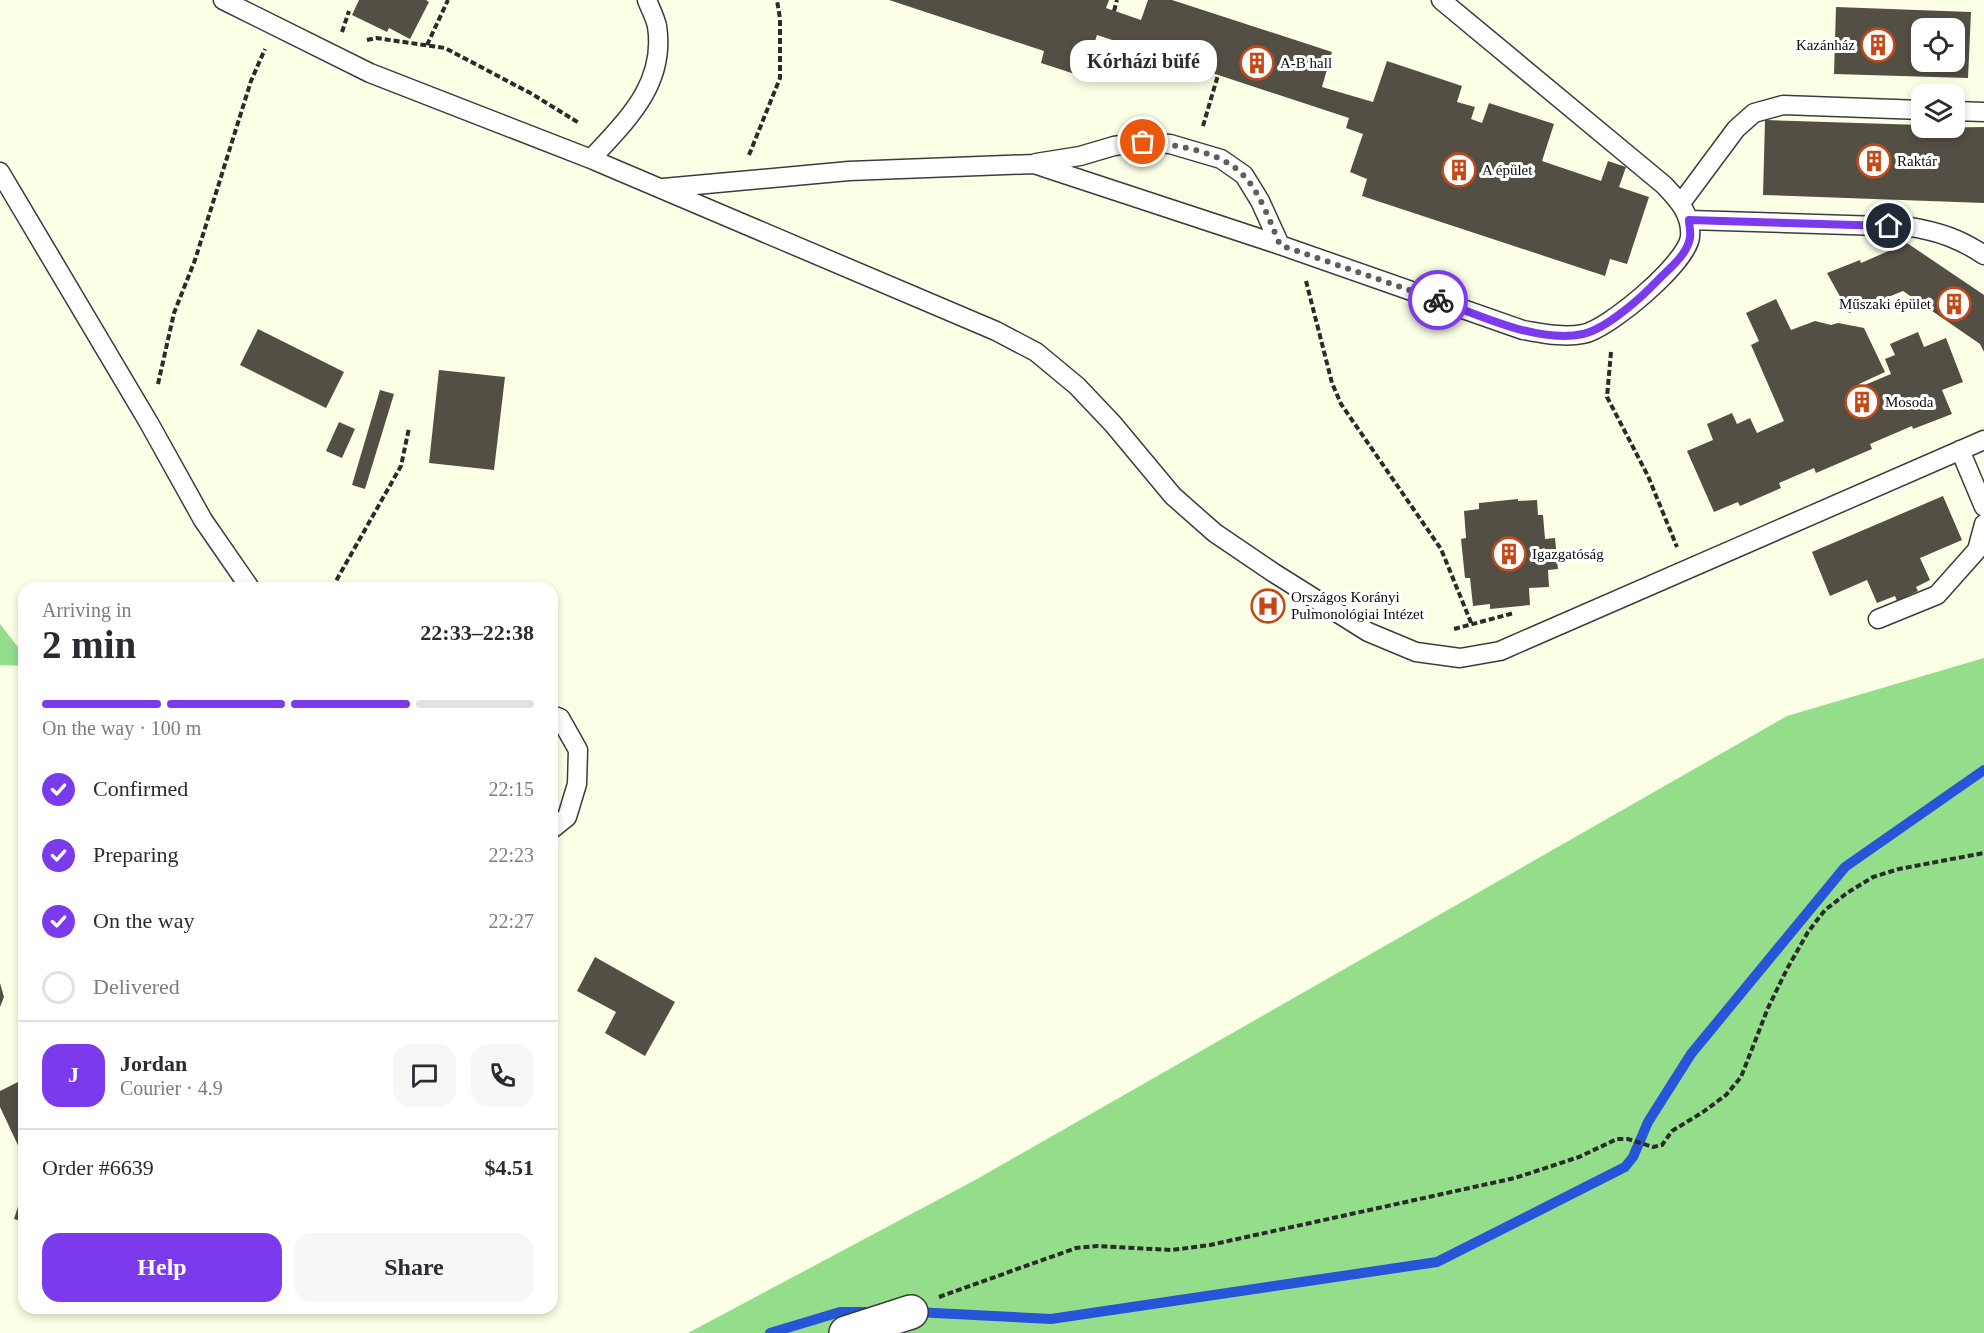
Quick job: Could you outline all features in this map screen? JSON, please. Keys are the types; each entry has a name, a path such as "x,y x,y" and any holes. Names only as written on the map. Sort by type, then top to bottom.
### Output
{"street":[{"path":"846,1333 910,1312"}],"lane":[{"path":"223,0 370,73 661,188 996,331 1036,352 1077,386 1113,424 1173,496 1215,533 1368,632 1416,652 1461,658 1500,651 1984,440"},
{"path":"591,159 633,114 650,86 659,52 657,24 647,0"},
{"path":"1034,164 1280,245 1523,330 1556,336 1584,334 1615,318 1652,287 1680,258 1690,239 1689,220 1681,203 1664,185 1441,0"},
{"path":"1681,203 1736,129 1754,112 1783,105 1911,110"},
{"path":"1965,111 1984,112"},
{"path":"661,188 869,170 1034,164 1080,156 1114,146 1143,142 1170,144 1221,159 1244,175 1260,201 1280,245"},
{"path":"0,172 149,423 203,520 246,582"},
{"path":"1689,220 1911,227 1939,232 1969,245 1984,255"},
{"path":"1960,450 1984,507"},
{"path":"1878,619 1937,595 1977,550 1984,524"},
{"path":"558,718 578,750 577,783 567,817 558,824"}],"path":[{"path":"427,45 448,0"},
{"path":"739,181 780,78 780,19 777,0"},
{"path":"1114,11 1117,0"},
{"path":"149,423 174,313 195,260 251,81 274,26"},
{"path":"376,38 445,48 532,94 607,141"},
{"path":"1209,105 1218,75"},
{"path":"1299,252 1332,383 1341,404 1441,549 1472,625"},
{"path":"1615,318 1607,397 1648,476 1686,570"},
{"path":"335,582 401,466 409,428"},
{"path":"1445,631 1518,612"},
{"path":"910,1312 939,1296 1077,1248 1097,1246 1172,1250 1210,1245 1515,1178 1579,1157 1617,1139 1628,1139 1653,1147 1662,1145 1672,1131 1726,1095 1741,1077 1768,1008 1787,969 1808,932 1825,910 1873,877 1899,869 1984,853"}],"green space":[{"path":"0,624 18,647 18,666 0,665"},
{"path":"1984,658 1984,1333 688,1333 977,1179 1787,716"}],"building":[{"path":"359,0 426,0 429,2 410,39 389,28 387,32 352,15"},
{"name":"A épület","path":"889,0 1109,0 1106,8 1141,20 1148,0 1172,0 1332,52 1322,87 1373,102 1387,61 1462,86 1457,102 1475,107 1471,119 1482,123 1489,103 1554,124 1542,161 1601,181 1608,161 1626,167 1619,187 1649,197 1627,264 1610,259 1605,276 1362,196 1367,179 1350,172 1363,134 1346,128 1349,118 1097,35 1084,77 1041,63 1044,51"},
{"name":"Kazánház","path":"1836,7 1971,12 1968,78 1834,74"},
{"name":"Raktár","path":"1765,120 1911,125 1911,138 1965,138 1965,127 1984,127 1984,203 1763,195"},
{"name":"Műszaki épület","path":"1907,243 1984,295 1984,352 1980,344 1903,291 1849,313 1827,273 1860,260 1861,263"},
{"name":"Mosoda","path":"1776,299 1791,330 1815,321 1864,328 1885,372 1859,384 1860,387 1891,374 1885,359 1895,355 1890,344 1918,332 1924,347 1946,338 1963,382 1942,390 1952,414 1913,429 1912,426 1870,444 1872,449 1816,473 1814,468 1779,483 1781,488 1740,506 1738,502 1714,512 1687,451 1713,440 1707,424 1732,413 1737,424 1750,418 1757,433 1784,421 1751,345 1759,341 1746,313"},
{"path":"258,329 344,372 326,408 240,365"},
{"path":"439,370 505,377 494,470 429,463"},
{"path":"380,390 394,394 365,489 352,485"},
{"path":"339,422 355,429 342,458 326,451"},
{"path":"1943,496 1962,540 1920,558 1930,580 1916,587 1918,591 1897,601 1895,596 1877,603 1867,580 1830,596 1812,552"},
{"name":"Igazgatóság","path":"1518,499 1518,501 1537,500 1538,515 1543,515 1545,539 1555,538 1558,569 1548,570 1549,587 1529,588 1530,605 1490,609 1490,604 1473,606 1470,578 1465,578 1461,539 1466,538 1464,511 1479,509 1479,503"},
{"path":"595,957 675,1002 645,1056 605,1033 616,1012 577,991"},
{"path":"0,983 4,997 0,1007"},
{"path":"18,1082 18,1145 0,1107 0,1091"},
{"path":"18,1207 18,1220 14,1219"}],"waterway":[{"path":"915,1312 1051,1319 1437,1262 1625,1167 1633,1157 1648,1122 1691,1054 1845,867 1984,770"},
{"path":"770,1333 840,1312 869,1312"}],"way so far":[{"path":"1143,142 1170,144 1221,159 1244,175 1260,201 1280,245 1438,300"}],"place":[{"name":"Kazánház","path":"1878,45"},
{"name":"A-B hall","path":"1257,63"},
{"name":"Kórházi büfé","path":"1143,142"},
{"name":"Raktár","path":"1874,161"},
{"name":"A épület","path":"1459,170"},
{"name":"Műszaki épület","path":"1954,304"},
{"name":"Mosoda","path":"1862,402"},
{"name":"Igazgatóság","path":"1509,554"},
{"name":"Országos Korányi Pulmonológiai Intézet","path":"1268,606"}],"route":[{"path":"1438,300 1523,330 1556,336 1584,334 1615,318 1652,287 1680,258 1690,239 1689,220 1889,226"}]}
